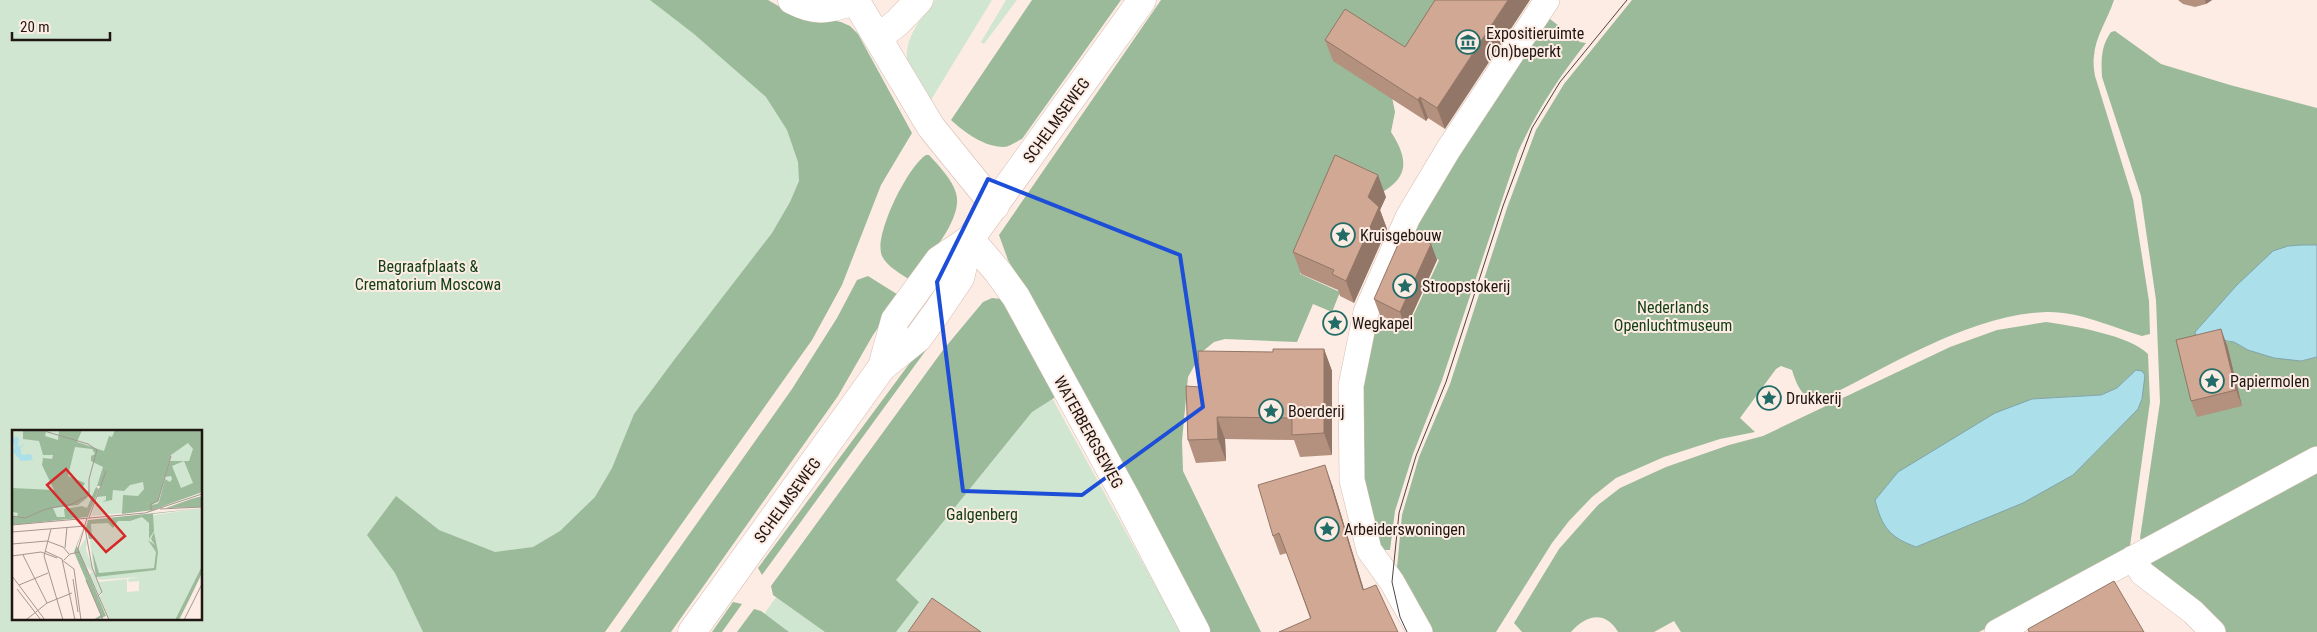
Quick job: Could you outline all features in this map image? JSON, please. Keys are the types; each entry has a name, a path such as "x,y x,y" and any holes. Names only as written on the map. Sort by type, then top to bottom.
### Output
{"street":[{"path":"792,0 802,5 822,10 856,0 931,127 995,206"},
{"path":"878,38 898,22 919,0"},
{"name":"SCHELMSEWEG","path":"692,632 882,367 895,320 939,260 970,240 1142,0"},
{"path":"1420,632 1392,582 1369,550 1352,480 1351,386 1366,312 1408,217 1448,150 1547,0"},
{"name":"WATERBERGSEWEG","path":"970,240 998,272 1016,297 1128,500 1196,632"},
{"path":"1996,632 2317,459"},
{"path":"2133,558 2142,573 2193,612 2213,632"}],"highlighted area":[{"path":"988,179 1180,255 1203,407 1082,495 963,491 937,282"}],"green space":[{"name":"Begraafplaats & Crematorium Moscowa","path":"0,0 740,0 855,104 532,632 0,632"},
{"path":"650,0 768,0 787,11 841,22 850,26 858,34 912,133 881,185 842,285 812,340 605,632 423,632 395,573 367,535 396,496 439,530 495,552 533,547 560,531 595,497 612,468 634,414 772,233 790,202 799,181 798,162 787,130 766,97 694,34"},
{"path":"935,0 992,0 931,100 915,81 909,68 907,49 913,31"},
{"path":"1006,0 1017,0 984,44 981,42"},
{"path":"1032,0 1121,0 1022,139 1006,147 982,142 968,134 951,120"},
{"path":"1161,0 1455,0 1392,97 1395,112 1391,132 1403,158 1402,173 1391,187 1381,193 1343,177 1300,274 1340,292 1332,312 1313,304 1297,342 1225,339 1214,342 1202,352 1188,377 1182,441 1183,471 1261,632 1207,632 1008,260 999,235"},
{"name":"Nederlands Openluchtmuseum","path":"1632,0 2114,0 2097,42 2094,69 2133,199 2149,301 2150,334 2142,336 2095,320 2058,312 2017,315 1989,322 1931,344 1823,399 1810,398 1802,392 1792,370 1781,366 1776,369 1740,418 1755,432 1720,439 1664,457 1616,478 1592,497 1569,521 1552,543 1496,632 1430,632 1396,578 1402,515 1419,457 1450,384 1507,208 1536,130 1564,84"},
{"path":"1546,16 1580,42 1586,43 1549,95 1532,123 1518,152 1442,380 1413,454 1395,511 1390,550 1383,550 1376,545 1359,478 1359,387 1372,314 1407,329 1439,260 1405,243"},
{"path":"2115,31 2161,64 2317,108 2317,245 2288,246 2237,285 2223,302 2215,340 2234,342 2248,350 2301,361 2317,357 2317,451 2145,544 2140,538 2160,402 2156,300 2141,196 2102,77 2103,48 2111,32"},
{"path":"926,155 929,155 948,178 956,193 957,204 949,227 942,239 911,281 887,264 882,256 881,246 887,218 894,202 910,173"},
{"path":"868,276 900,296 873,335 838,396 671,632 620,632 792,389 837,318 857,280"},
{"path":"992,298 1001,299 1008,305 1056,393 1054,398 1032,412 896,580 919,602 896,632 825,632 773,595 771,586 943,350 983,302"},
{"name":"Galgenberg","path":"1008,318 1181,632 751,632 974,323"},
{"path":"2046,322 2100,332 2139,347 2148,354 2150,402 2130,546 2125,554 1979,632 1681,632 1674,621 1654,632 1618,632 1607,620 1595,617 1583,622 1571,632 1522,632 1514,623 1559,549 1598,505 1620,488 1666,467 1729,445 1763,436 1950,347 1997,330","holes":["2136,370 2138,409 2073,475 1916,547 2032,399 2101,395 2117,388"]},
{"path":"938,325 940,331 762,575 758,568"},
{"path":"2317,467 2317,632 2223,632 2149,568 2150,556"},
{"path":"733,602 742,604 722,632 712,632"},
{"path":"754,609 761,611 789,632 737,632"}],"water":[{"path":"2317,245 2317,357 2301,361 2274,358 2248,350 2234,342 2196,336 2195,332 2237,285 2273,251 2288,246"},
{"path":"2136,370 2142,371 2145,375 2142,399 2138,409 2073,475 2023,503 1916,547 1893,535 1884,524 1875,500 1898,472 1995,413 2032,399 2101,395 2117,388"}],"building":[{"path":"1435,0 1508,0 1437,108 1420,97 1418,100 1325,40 1345,9 1405,47"},
{"path":"1335,155 1378,175 1368,197 1379,207 1346,281 1332,274 1334,270 1293,252"},
{"path":"1404,231 1431,244 1400,312 1374,299"},
{"path":"2221,329 2236,390 2191,401 2176,340"},
{"path":"1273,349 1324,349 1324,433 1292,435 1292,418 1217,417 1218,439 1188,440 1186,386 1200,387 1198,351 1273,352"},
{"path":"1325,465 1363,590 1376,585 1398,632 1279,632 1311,618 1279,533 1273,536 1258,485"},
{"path":"2114,581 2144,632 2029,632 2028,629"},
{"path":"932,598 981,632 908,632"}],"tram line":[{"path":"1407,632 1400,617 1392,582 1399,513 1416,456 1446,382 1503,206 1532,128 1560,82 1627,0"}],"place":[{"name":"Expositieruimte (On)beperkt","path":"1468,42"},
{"name":"Kruisgebouw","path":"1343,235"},
{"name":"Stroopstokerij","path":"1405,286"},
{"name":"Wegkapel","path":"1335,323"},
{"name":"Papiermolen","path":"2212,381"},
{"name":"Drukkerij","path":"1769,398"},
{"name":"Boerderij","path":"1271,411"},
{"name":"Arbeiderswoningen","path":"1327,529"}]}
